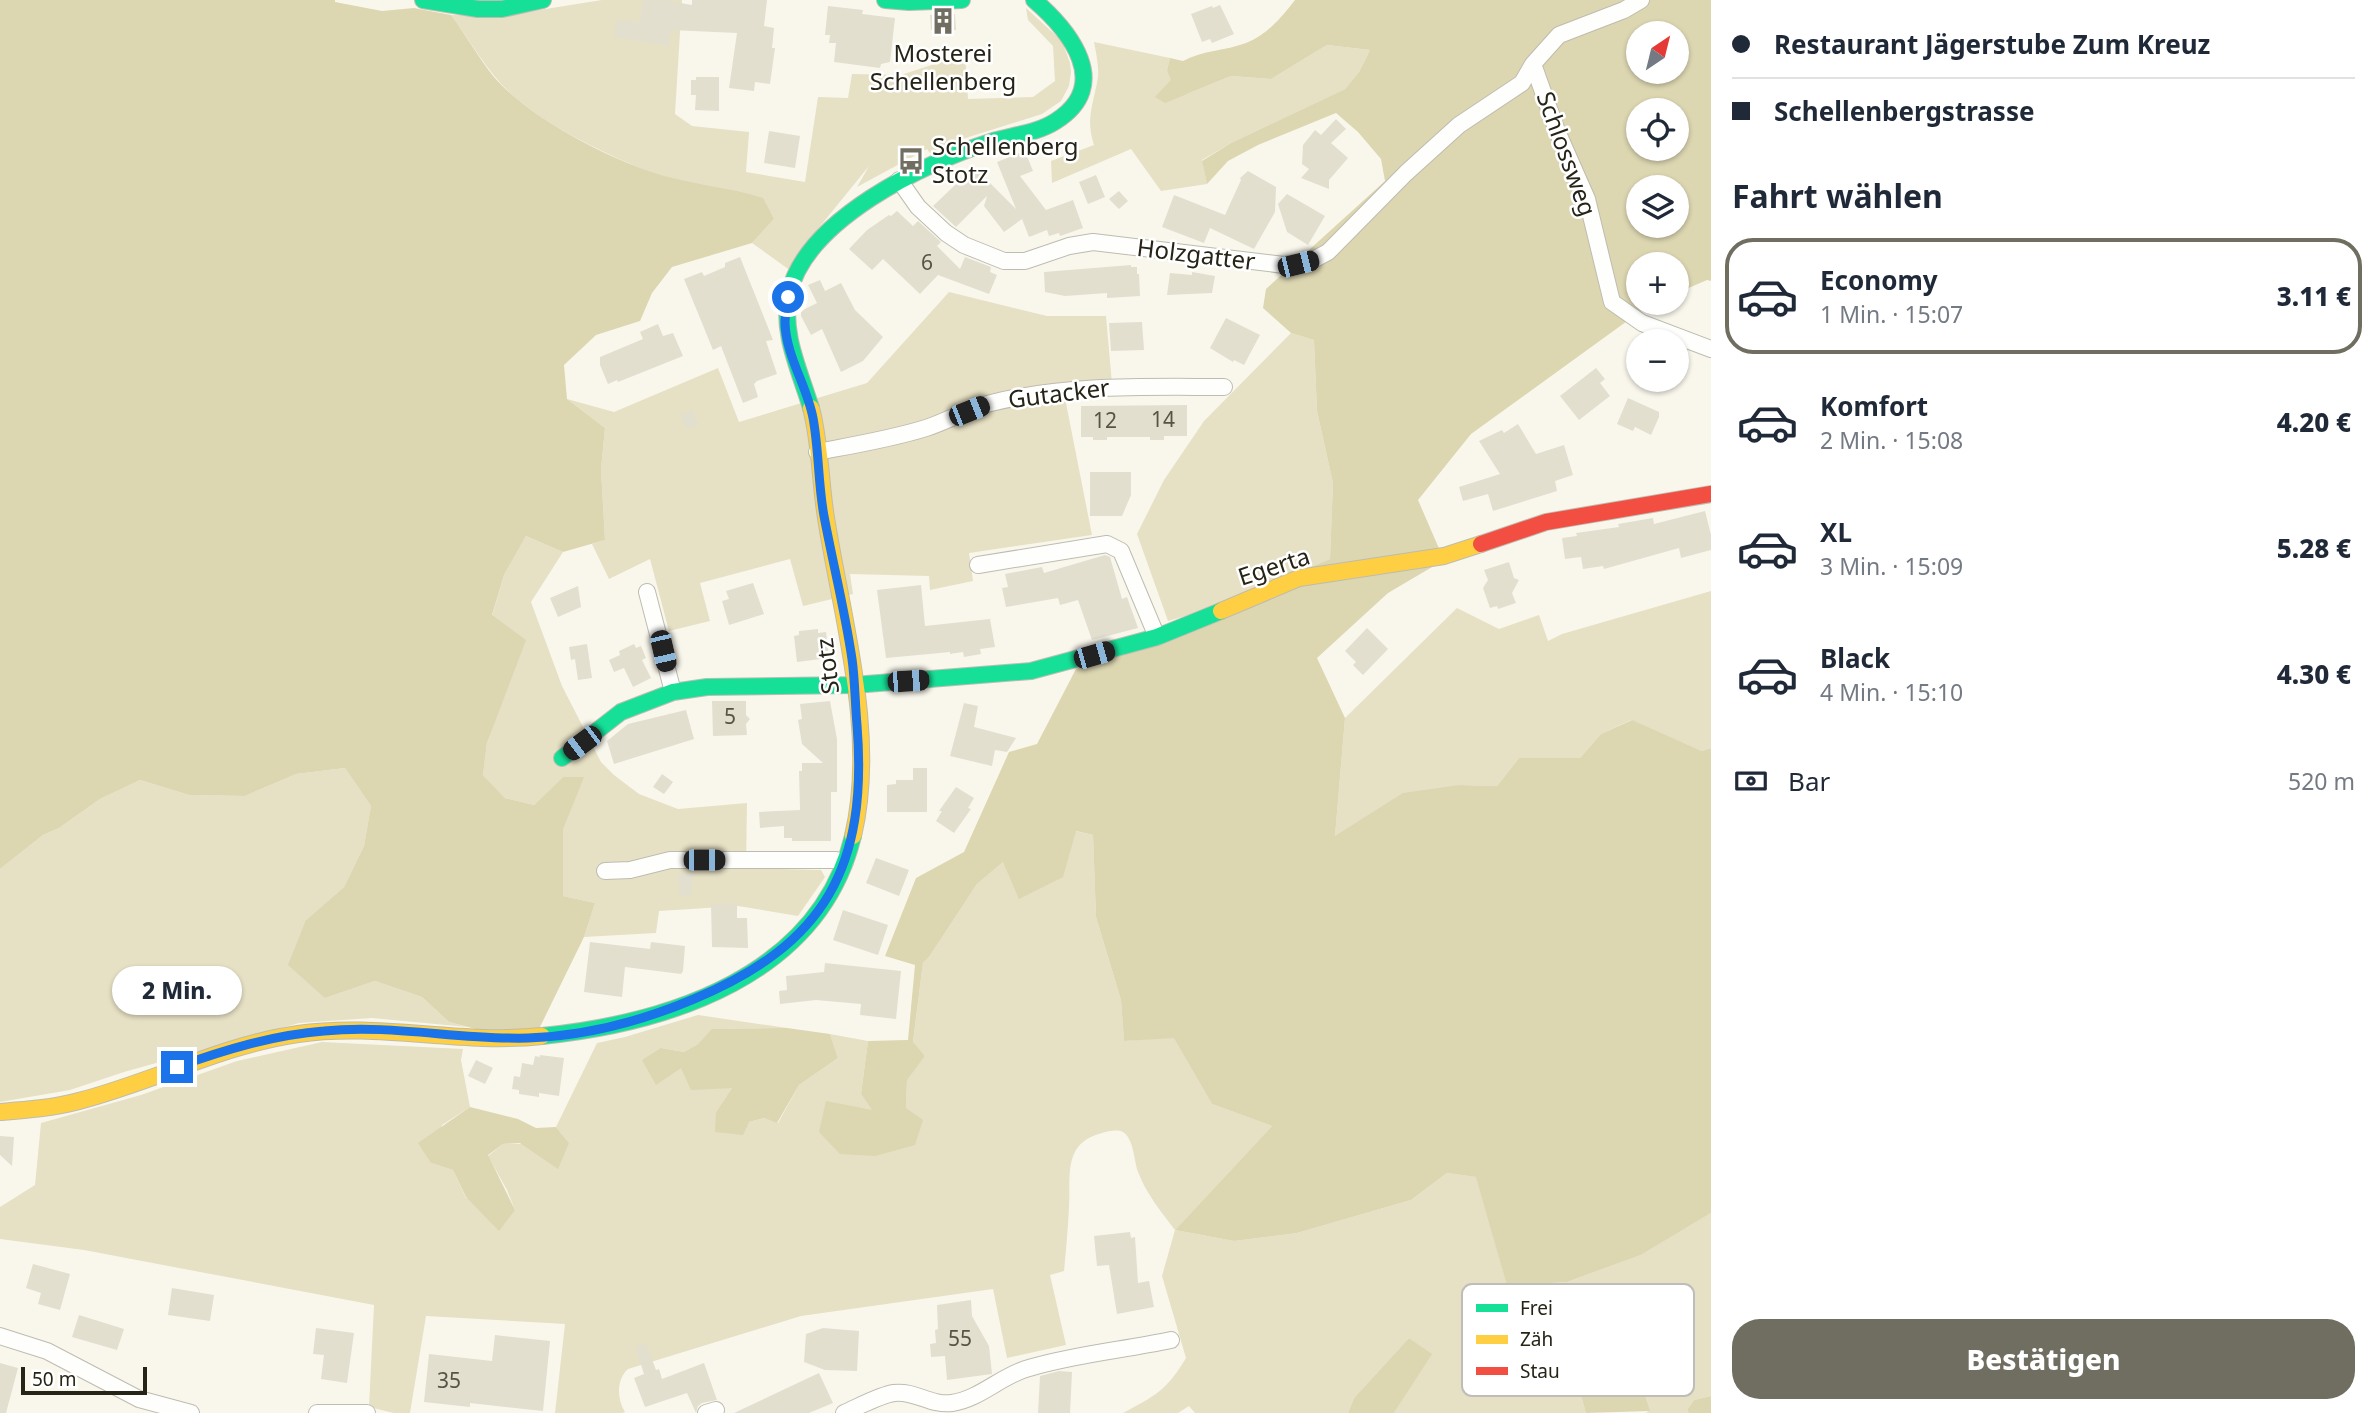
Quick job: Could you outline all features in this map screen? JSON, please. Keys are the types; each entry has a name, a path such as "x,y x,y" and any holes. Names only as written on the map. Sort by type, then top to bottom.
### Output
{"street":[{"path":"423,0 478,9 502,9 543,0"},
{"path":"886,0 962,0"},
{"name":"Stotz","path":"0,1112 35,1110 80,1101 209,1056 296,1034 376,1029 529,1038 573,1033 650,1017 744,976 795,939 822,906 845,862 858,804 859,751 847,632 823,512 812,411 790,348 785,324 788,297 793,280 807,255 821,239 848,215 899,180 960,152 1047,127 1069,110 1081,89 1083,76 1079,49 1061,23 1034,0"},
{"name":"Schlossweg","path":"1641,0 1624,10 1559,36 1533,64 1557,131 1587,199 1612,302 1642,323 1711,349"},
{"name":"Holzgatter","path":"899,180 918,207 946,233 964,245 1004,261 1025,261 1069,246 1093,242 1256,263 1298,264 1328,252 1406,173 1459,125 1522,83 1533,64"},
{"name":"Gutacker","path":"817,452 882,440 929,427 989,404 1057,390 1104,386 1224,387"},
{"name":"Egerta","path":"562,758 621,712 673,692 707,687 854,685 1031,671 1157,637 1298,578 1444,556 1546,522 1711,495"},
{"path":"978,565 1107,544 1121,551 1157,637"},
{"path":"648,592 673,692"},
{"path":"605,871 630,870 670,860 845,862"},
{"path":"0,1336 64,1359 104,1383 139,1399 191,1413"},
{"path":"844,1413 895,1393 934,1403 953,1403 978,1394 1026,1368 1081,1355 1171,1340"},
{"path":"317,1413 366,1413"}],"shaded area":[{"path":"0,0 335,0 382,11 414,8 451,15 494,77 528,108 549,122 597,149 643,169 763,198 774,219 752,243 672,267 652,293 640,321 596,335 564,365 567,399 605,428 601,469 605,540 563,552 526,536 504,575 492,615 526,640 487,743 483,775 505,798 534,805 563,777 584,777 563,830 563,896 595,903 584,937 539,1029 487,1032 449,1022 422,997 375,981 325,998 288,965 306,920 344,887 364,846 371,806 345,768 296,774 245,796 189,795 140,780 100,799 59,828 43,835 0,869"},
{"path":"602,0 682,0 675,114 692,126 749,132 746,172 805,182 818,97 848,98 852,74 901,75 965,54 968,99 1033,97 1055,81 1053,46 1028,20 1026,8 1062,41 1070,63 1069,86 1061,101 1042,114 953,142 930,153 927,149 857,187 869,166 800,251 791,271 752,243 774,219 640,168 574,137 544,119 517,99 498,80 451,15 501,16"},
{"path":"1295,0 1711,0 1711,281 1707,280 1689,288 1689,252 1626,252 1626,315 1635,315 1471,434 1418,500 1444,560 1388,593 1317,658 1345,718 1335,836 1403,793 1460,785 1497,786 1519,758 1580,758 1601,734 1632,720 1702,751 1711,748 1711,1213 1641,1255 1567,1282 1506,1284 1476,1177 1447,1173 1411,1200 1297,1233 1234,1241 1175,1230 1272,1126 1212,1104 1174,1038 1124,1041 1121,1000 1096,917 1093,835 1076,831 1063,877 1019,899 1003,862 977,884 923,962 913,1042 925,1056 907,1080 906,1108 923,1120 915,1145 875,1156 840,1154 819,1132 826,1101 872,1110 861,1094 868,1041 908,1040 915,965 885,956 916,878 964,852 1009,752 1037,744 1076,669 1330,559 1333,483 1317,411 1314,340 1291,333 1263,308 1266,289 1385,181 1381,159 1358,132 1336,113 1258,145 1228,161 1207,184 1202,161 1231,143 1345,89 1359,72 1370,50 1327,45 1271,79 1231,76 1165,103 1155,97 1171,80 1167,70 1170,58 1183,61 1230,48 1254,40"},
{"path":"1094,42 1170,58 1167,70 1187,94 1231,76 1271,79 1327,45 1370,50 1359,72 1345,89 1231,143 1202,160 1207,184 1161,191 1131,149 1052,183 1051,161 1094,145 1090,118 1098,73"},
{"path":"949,292 1047,316 1106,316 1113,395 1065,398 1092,535 969,553 973,581 930,590 929,576 850,574 853,594 803,606 790,559 700,583 710,621 669,631 650,559 609,579 592,544 605,540 601,469 605,428 567,399 614,412 718,368 739,422 867,383"},
{"path":"1291,333 1314,340 1317,411 1333,483 1330,559 1210,609 1168,621 1137,534 1164,480 1204,421"},
{"path":"526,536 563,552 531,602 562,686 601,762 639,794 678,809 747,803 746,868 821,870 825,877 798,916 738,906 659,911 656,933 584,937 595,903 563,896 563,830 583,778 563,777 534,805 505,798 483,775 487,743 504,695 492,616 504,575"},
{"path":"1711,591 1711,748 1702,751 1631,720 1601,734 1580,758 1519,758 1497,786 1460,785 1335,836 1345,718 1457,608 1499,629 1539,615 1548,641 1562,634"},
{"path":"345,768 371,806 364,846 344,887 306,920 325,998 375,981 422,997 449,1022 467,1027 372,1018 299,1023 124,1072 70,1090 0,1102 0,869 43,835 59,828 100,799 140,780 189,795 245,796 296,774"},
{"path":"1075,831 1093,835 1096,917 1121,1000 1124,1041 1174,1037 1212,1104 1272,1126 1175,1230 1145,1187 1127,1135 1121,1131 1110,1131 1089,1138 1080,1145 1071,1162 1064,1271 1050,1275 1066,1345 1007,1358 993,1289 801,1316 628,1369 621,1379 619,1390 625,1412 555,1413 565,1324 426,1316 410,1413 394,1413 369,1407 374,1305 84,1250 0,1239 0,1207 35,1185 41,1123 141,1095 237,1061 322,1042 463,1049 461,1060 470,1107 442,1125 431,1163 453,1170 466,1198 515,1210 488,1156 503,1144 569,1143 556,1127 597,1043 698,1015 787,1028 713,1029 698,1044 684,1052 661,1048 682,1068 732,1088 716,1112 749,1122 764,1118 778,1123 799,1085 838,1058 830,1034 868,1041 861,1094 873,1111 819,1132 906,1108 907,1079 925,1056 913,1043 923,961 929,957 977,884 1003,862"},
{"path":"787,1028 830,1034 838,1058 799,1085 777,1123 764,1118 749,1122 743,1135 715,1132 716,1112 732,1088 691,1090 681,1068 656,1085 642,1060 661,1048 684,1052 698,1044 712,1029"},
{"path":"470,1107 518,1119 536,1128 556,1127 569,1143 558,1169 520,1143 503,1144 488,1155 515,1210 499,1231 466,1197 453,1170 431,1163 418,1143"},
{"path":"1447,1173 1477,1177 1506,1284 1462,1284 1462,1396 1581,1396 1586,1413 1394,1413 1431,1354 1409,1338 1354,1398 1348,1413 1195,1413 1189,1406 1178,1413 1123,1413 1159,1391 1173,1378 1186,1358 1162,1276 1175,1230 1234,1241 1297,1233 1411,1200"},
{"path":"1711,1213 1711,1396 1694,1400 1687,1410 1689,1413 1646,1413 1649,1411 1637,1396 1694,1396 1694,1284 1537,1284 1567,1282 1641,1255"},
{"path":"1409,1338 1432,1354 1394,1413 1348,1413 1354,1398"},
{"path":"1581,1396 1645,1396 1650,1411 1586,1413"},
{"path":"1711,1396 1711,1413 1689,1413 1687,1410 1694,1400"}],"building":[{"path":"643,0 692,5 692,0 767,0 764,26 774,28 772,48 775,48 770,84 755,82 754,91 729,88 737,33 671,30 669,46 614,37 617,19 639,23"},
{"path":"1220,5 1234,34 1212,43 1210,39 1202,42 1191,14"},
{"path":"828,6 863,10 862,14 895,18 890,62 881,64 880,68 834,62 836,43 829,43 830,35 825,35"},
{"name":"Mosterei Schellenberg","path":"955,14 956,30 931,30 930,15"},
{"path":"696,77 719,77 719,111 695,110 696,95 691,95 691,80 696,80"},
{"path":"1336,119 1346,129 1331,143 1348,158 1329,180 1329,189 1301,178 1309,169 1302,164 1303,145 1315,130 1321,135"},
{"path":"769,131 800,136 795,168 764,163"},
{"path":"1025,151 1033,171 1020,176 1046,210 1073,200 1083,228 1060,236 1059,233 1049,236 1047,230 1029,237 1022,219 1004,232 984,206 987,196 956,227 933,206 974,167 1016,209 997,162"},
{"path":"1248,171 1276,187 1275,212 1254,249 1210,228 1204,243 1162,227 1174,195 1225,215 1240,178"},
{"path":"1096,175 1105,197 1088,204 1079,182"},
{"path":"1119,191 1128,201 1119,209 1109,199"},
{"path":"1287,194 1325,216 1308,245 1287,232 1278,204"},
{"path":"897,211 913,226 918,221 941,242 937,246 960,269 965,257 991,267 990,272 997,275 989,294 938,275 920,294 883,259 872,270 849,249 867,230"},
{"path":"740,257 773,340 766,341 777,374 757,381 754,384 758,397 743,403 721,346 713,350 684,279 702,272 704,276"},
{"path":"1131,265 1137,267 1140,296 1107,298 1107,293 1065,296 1045,292 1044,272"},
{"path":"1192,272 1215,276 1212,293 1167,295 1170,273 1192,275"},
{"path":"820,280 825,291 841,283 855,310 883,337 863,361 841,372 822,329 811,335 801,316 801,311 817,303 808,285"},
{"path":"1226,318 1260,335 1244,365 1234,360 1233,362 1210,348"},
{"path":"1142,322 1144,350 1111,351 1109,323"},
{"path":"658,324 663,336 673,333 683,356 608,384 600,365 600,357 643,339 640,332"},
{"path":"1596,368 1605,379 1600,383 1610,396 1579,420 1560,396"},
{"path":"1628,398 1659,412 1651,435 1635,427 1633,431 1617,424"},
{"path":"1187,405 1187,436 1164,436 1164,440 1150,440 1150,437 1107,437 1107,440 1093,440 1093,437 1081,437 1081,406"},
{"path":"693,411 698,425 686,429 680,415"},
{"path":"1518,424 1536,454 1564,445 1573,475 1555,481 1557,491 1493,511 1488,494 1463,501 1459,487 1500,474 1479,441 1502,430 1504,433"},
{"path":"1090,472 1131,472 1131,495 1122,516 1090,516"},
{"path":"1705,511 1711,535 1711,550 1681,558 1679,548 1604,569 1603,566 1583,569 1581,557 1565,559 1562,538 1577,536 1576,533 1619,527 1618,524 1653,518 1654,524"},
{"path":"1105,555 1110,557 1122,599 1127,597 1138,628 1092,640 1078,600 1060,605 1058,598 1006,607 1002,588 1008,587 1005,574 1042,567 1044,573"},
{"path":"1509,562 1514,578 1519,580 1512,593 1516,603 1498,609 1497,606 1490,608 1483,588 1488,580 1484,570"},
{"path":"753,583 764,614 729,625 722,601 729,599 726,591"},
{"path":"921,585 925,626 990,619 995,647 980,649 981,654 964,657 963,652 950,652 886,658 877,590"},
{"path":"578,586 581,607 558,617 550,598"},
{"path":"1367,628 1388,649 1363,675 1353,665 1356,662 1345,651"},
{"path":"818,629 818,633 826,632 829,658 797,662 794,636 799,635 799,631"},
{"path":"587,644 592,678 578,680 575,659 571,660 569,647"},
{"path":"634,644 636,648 641,646 646,658 642,660 651,678 633,687 624,668 614,672 609,660 620,655 619,651"},
{"path":"712,701 746,701 746,715 750,719 746,724 747,735 713,736"},
{"path":"830,701 837,739 837,792 831,792 831,841 792,841 792,838 784,838 784,826 760,828 759,812 800,810 799,771 802,771 802,763 823,763 802,744 798,720 802,719 800,704"},
{"path":"964,703 978,706 974,727 1016,738 1007,752 995,750 992,766 950,756"},
{"path":"686,710 694,739 614,764 607,741 628,724"},
{"path":"913,768 927,768 927,812 887,812 887,785 896,784 896,780 913,780"},
{"path":"662,774 673,782 664,794 653,787"},
{"path":"956,787 974,798 968,808 971,809 954,833 936,821 942,811 939,811"},
{"path":"876,858 909,870 899,896 866,883"},
{"path":"694,873 691,895 679,896 678,874"},
{"path":"711,904 737,904 737,918 747,918 748,948 712,947"},
{"path":"843,910 888,925 878,955 833,940"},
{"path":"590,942 650,949 651,942 685,946 683,971 681,974 625,967 622,997 584,992"},
{"path":"825,963 901,971 896,1019 860,1015 861,1004 816,1000 780,1004 779,991 787,990 786,976 824,972"},
{"path":"535,1056 564,1058 559,1096 539,1093 539,1097 519,1094 519,1090 512,1089 514,1076 520,1077 522,1063 533,1065"},
{"path":"476,1060 493,1068 485,1084 468,1076"},
{"path":"0,1136 14,1137 12,1166 0,1155"},
{"path":"1130,1232 1131,1238 1135,1237 1138,1283 1149,1281 1154,1307 1117,1314 1109,1265 1097,1266 1094,1236"},
{"path":"33,1264 70,1274 60,1310 38,1304 41,1293 26,1288"},
{"path":"172,1288 214,1295 210,1321 168,1315"},
{"path":"971,1300 972,1316 989,1346 992,1374 947,1380 945,1356 931,1357 930,1344 936,1343 935,1330 938,1329 937,1305"},
{"path":"79,1315 124,1329 117,1350 72,1337"},
{"path":"316,1328 354,1333 347,1383 321,1379 324,1355 313,1354"},
{"path":"823,1328 859,1331 857,1371 825,1370 804,1362 806,1334"},
{"path":"495,1335 550,1341 543,1411 470,1403 470,1407 424,1402 429,1354 492,1361"},
{"path":"646,1343 662,1379 704,1363 717,1400 702,1403 696,1413 687,1393 645,1407 634,1378 644,1374 635,1347"},
{"path":"0,1363 18,1368 6,1413 0,1413"},
{"path":"1059,1371 1072,1372 1070,1413 1038,1413 1040,1376"},
{"path":"819,1373 833,1403 809,1413 734,1413"}],"traffic: fast":[{"path":"423,0 478,9 502,9 543,0"},
{"path":"885,0 962,0"},
{"path":"811,408 793,352 787,309 789,294 800,267 818,242 842,219 871,198 933,164 990,142 1032,132 1056,121 1073,107 1082,91 1084,75 1072,42 1034,0"},
{"path":"562,758 621,712 673,692 707,687 854,685 1031,671 1157,637 1221,611"},
{"path":"542,1036 639,1019 687,1004 732,984 773,957 808,924 835,884 853,836"}],"traffic: slow":[{"path":"811,408 860,719 859,798 853,836"},
{"path":"1221,611 1299,578 1444,556 1481,544"},
{"path":"0,1112 79,1101 242,1046 298,1034 359,1031 481,1038 542,1036"}],"traffic: jam":[{"path":"1481,544 1546,522 1711,494"}],"place":[{"name":"Mosterei Schellenberg","path":"943,21"},
{"name":"Schellenberg Stotz","path":"911,161"}],"route":[{"path":"177,1067 253,1043 325,1030 398,1030 529,1038 614,1026 675,1008 744,976 795,939 815,918 839,877 856,821 859,751 852,664 823,512 816,431 785,324 788,297"}]}
